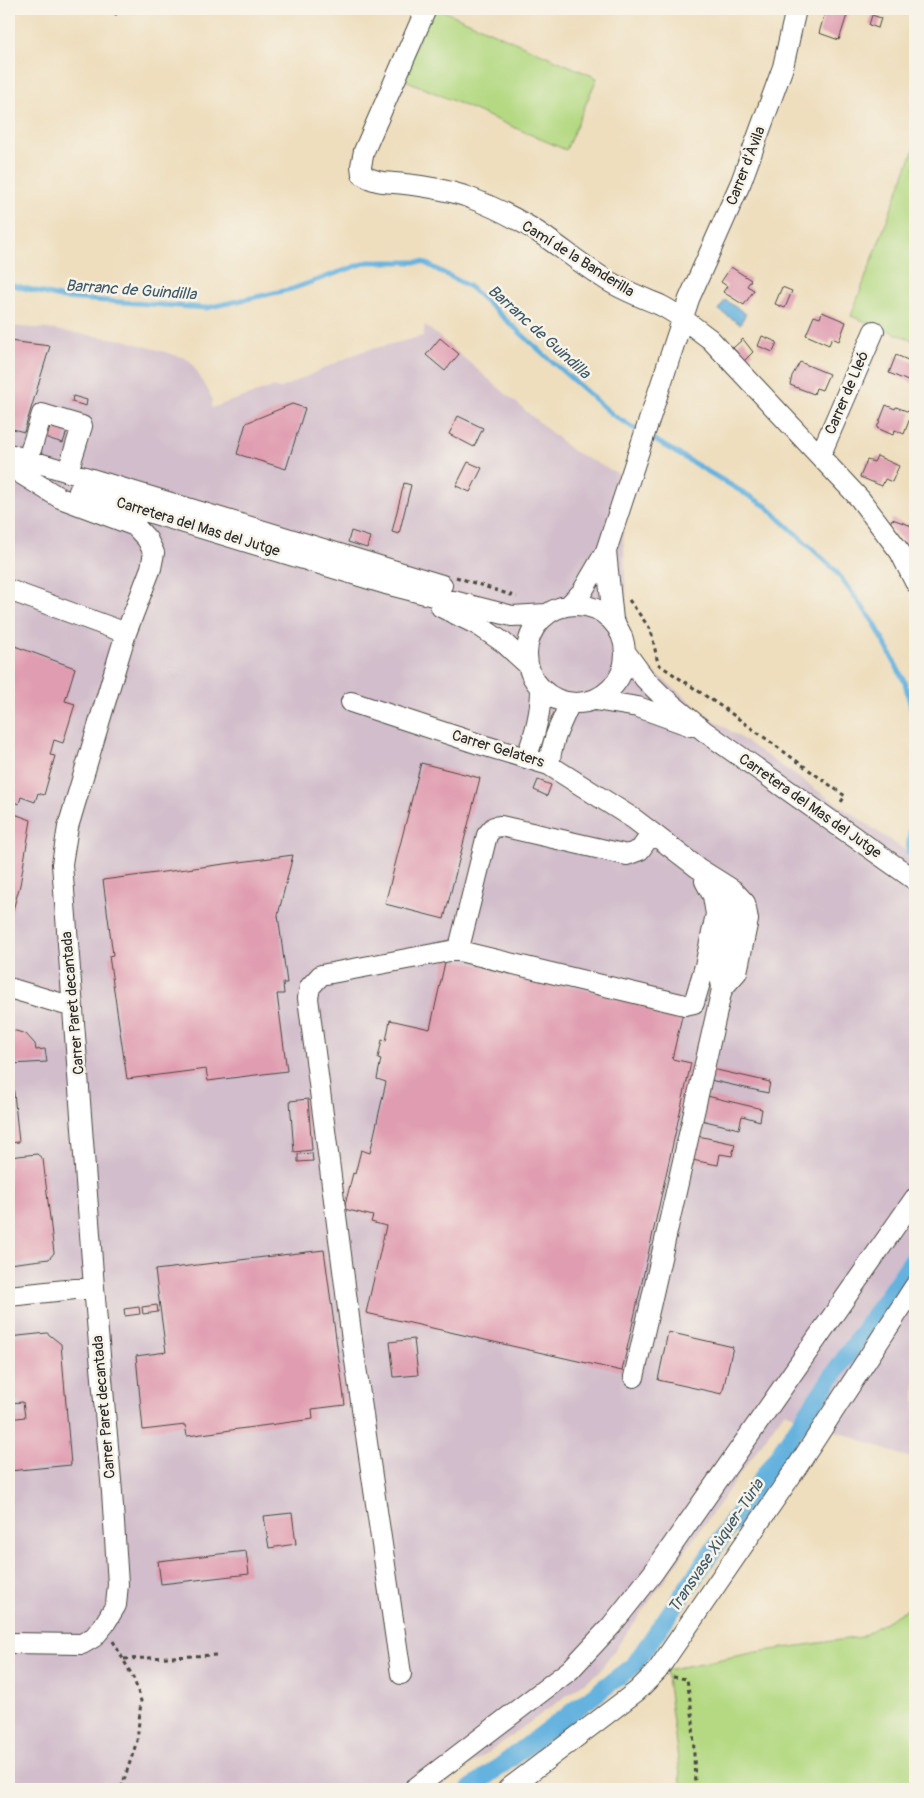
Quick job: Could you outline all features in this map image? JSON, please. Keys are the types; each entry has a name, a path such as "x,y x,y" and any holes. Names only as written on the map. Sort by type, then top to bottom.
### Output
{"street":[{"name":"Camí de la Banderilla","path":"426,9 364,151 361,166 362,174 368,179 438,189 465,196 496,209 530,227 604,279 682,318 710,339 860,499 900,552 915,582"},
{"name":"Carrer d'Àvila","path":"606,551 689,298 742,182 783,67 796,9"},
{"name":"Carrer de Lleó","path":"820,456 874,331"},
{"path":"18,467 42,414 82,426 68,471"},
{"path":"9,454 18,467"},
{"path":"18,467 68,471 442,585 471,597 484,609"},
{"name":"Carretera del Mas del Jutge","path":"18,467 386,584 512,616 546,614"},
{"name":"Carrer Paret decantada","path":"9,1644 82,1644 94,1637 116,1606 118,1584 112,1492 94,1287 62,864 68,828 126,633 151,568 154,553 147,539 135,526 60,498 18,467"},
{"path":"569,605 582,592 606,551"},
{"path":"606,551 613,620 622,636 626,653 624,665 617,681 605,694 595,700 582,703 570,703 554,698 541,689 533,678 528,665 526,650 536,624 546,614 557,608 569,605 588,606 597,609 613,620"},
{"name":"Carretera del Mas del Jutge","path":"386,584 478,625 504,643 528,665"},
{"path":"9,590 126,633"},
{"name":"Carretera del Mas del Jutge","path":"626,653 651,685 704,731 915,880"},
{"path":"526,758 536,734 541,707 541,689"},
{"name":"Carretera del Mas del Jutge","path":"595,700 638,707 704,731"},
{"name":"Carrer Gelaters","path":"351,702 549,765 634,819 698,868 730,900 732,915 720,973 722,989 634,1377"},
{"path":"549,765 554,738 570,703"},
{"path":"455,950 460,944 488,835 494,827 502,826 627,855 640,850 652,833"},
{"path":"402,1674 352,1340 308,998 310,987 321,975 455,950 686,1005 694,1004 716,914 713,896 698,868"},
{"path":"9,988 73,1007"},
{"path":"414,1789 570,1670 611,1626 653,1573 915,1198"},
{"path":"508,1789 637,1691 657,1671 797,1467 915,1286"},
{"path":"9,1296 94,1287"}],"path":[{"path":"115,15 119,9"},
{"path":"104,1625 134,1679 141,1701 137,1741 121,1789"},
{"path":"124,1659 216,1655"},
{"path":"657,1671 676,1678 687,1679 693,1720 695,1789"}],"shaded area":[{"path":"425,325 573,451 621,475 628,651 707,715 915,857 915,1460 784,1412 599,1672 438,1789 9,1789 9,326 48,329 124,340 185,358 191,362 209,392 212,399 211,408 273,387 279,389 360,352 423,336"}],"green space":[{"path":"431,9 439,9 597,78 566,150 403,79"},
{"path":"915,146 915,341 851,316"},
{"path":"915,1604 915,1789 682,1789 666,1670 757,1652 861,1637"}],"water":[{"path":"725,300 746,314 740,324 719,310"}],"building":[{"path":"826,9 849,9 839,40 819,33"},
{"path":"872,15 881,18 878,28 869,25"},
{"path":"731,267 751,280 747,286 754,290 744,305 723,292 727,286 721,282"},
{"path":"782,287 792,291 785,308 775,304"},
{"path":"822,312 846,322 839,341 832,338 829,345 806,335 814,316 820,318"},
{"path":"762,336 777,342 773,352 758,346"},
{"path":"440,338 459,354 445,371 426,355"},
{"path":"743,339 753,352 744,361 733,348"},
{"path":"9,341 50,346 24,432 9,428"},
{"path":"896,355 915,363 915,384 889,373"},
{"path":"800,362 829,374 822,390 816,388 814,394 790,385 792,376"},
{"path":"73,396 87,400 86,406 72,402"},
{"path":"292,404 305,408 286,469 237,454 246,423"},
{"path":"886,405 912,413 904,434 895,430 893,435 877,428"},
{"path":"458,416 483,428 474,447 449,434"},
{"path":"50,426 67,431 63,443 47,438"},
{"path":"877,456 899,466 892,482 885,479 882,486 860,477 867,460 874,462"},
{"path":"468,462 482,468 470,492 456,486"},
{"path":"404,483 411,485 399,534 392,532"},
{"path":"892,519 915,527 910,549 889,526"},
{"path":"351,531 370,537 367,548 348,542"},
{"path":"9,644 75,668 65,701 75,704 63,743 54,740 50,755 55,756 44,795 38,793 35,802 21,797 19,804 9,800"},
{"path":"421,763 480,778 444,919 385,904"},
{"path":"538,780 551,785 547,796 534,790"},
{"path":"9,812 31,820 20,885 9,924"},
{"path":"293,855 278,915 287,983 283,983 284,994 277,994 287,1071 208,1081 206,1069 127,1079 109,956 113,955 103,880"},
{"path":"446,958 683,1012 672,1059 691,1063 622,1371 366,1313 386,1226 371,1222 373,1216 344,1209 361,1150 370,1153 386,1082 377,1079 381,1059 378,1058 382,1040 386,1041 390,1020 430,1029"},
{"path":"9,1029 26,1034 35,1044 36,1050 45,1049 47,1062 11,1064 19,1142 9,1143"},
{"path":"712,1069 770,1082 768,1093 710,1080"},
{"path":"707,1096 762,1109 760,1121 742,1116 739,1129 701,1120"},
{"path":"308,1099 312,1150 294,1152 290,1101"},
{"path":"698,1136 735,1144 732,1156 720,1154 718,1165 692,1160"},
{"path":"312,1153 313,1161 298,1162 298,1154"},
{"path":"37,1154 43,1159 54,1253 49,1259 9,1264 9,1157"},
{"path":"324,1250 345,1405 312,1409 313,1419 187,1436 185,1425 143,1430 136,1356 166,1352 155,1270"},
{"path":"157,1305 158,1312 143,1314 142,1307"},
{"path":"139,1307 140,1314 125,1316 124,1309"},
{"path":"668,1332 733,1347 722,1394 658,1380"},
{"path":"47,1333 61,1344 71,1465 9,1471 9,1419 25,1417 23,1402 9,1403 9,1337"},
{"path":"414,1339 418,1375 394,1377 390,1342"},
{"path":"292,1513 296,1544 269,1548 264,1516"},
{"path":"246,1551 249,1574 161,1584 158,1561"}],"waterway":[{"name":"Barranc de Guindilla","path":"9,284 63,298 206,308 292,289 368,262 423,262 470,287 613,415 640,432"},
{"name":"Barranc de Guindilla","path":"648,436 766,506 835,570 875,624 905,683 915,724"},
{"name":"Barranc de Guindilla","path":"908,852 915,788"},
{"name":"Transvase Xùquer-Tùria","path":"470,1789 634,1665 915,1256"}]}
